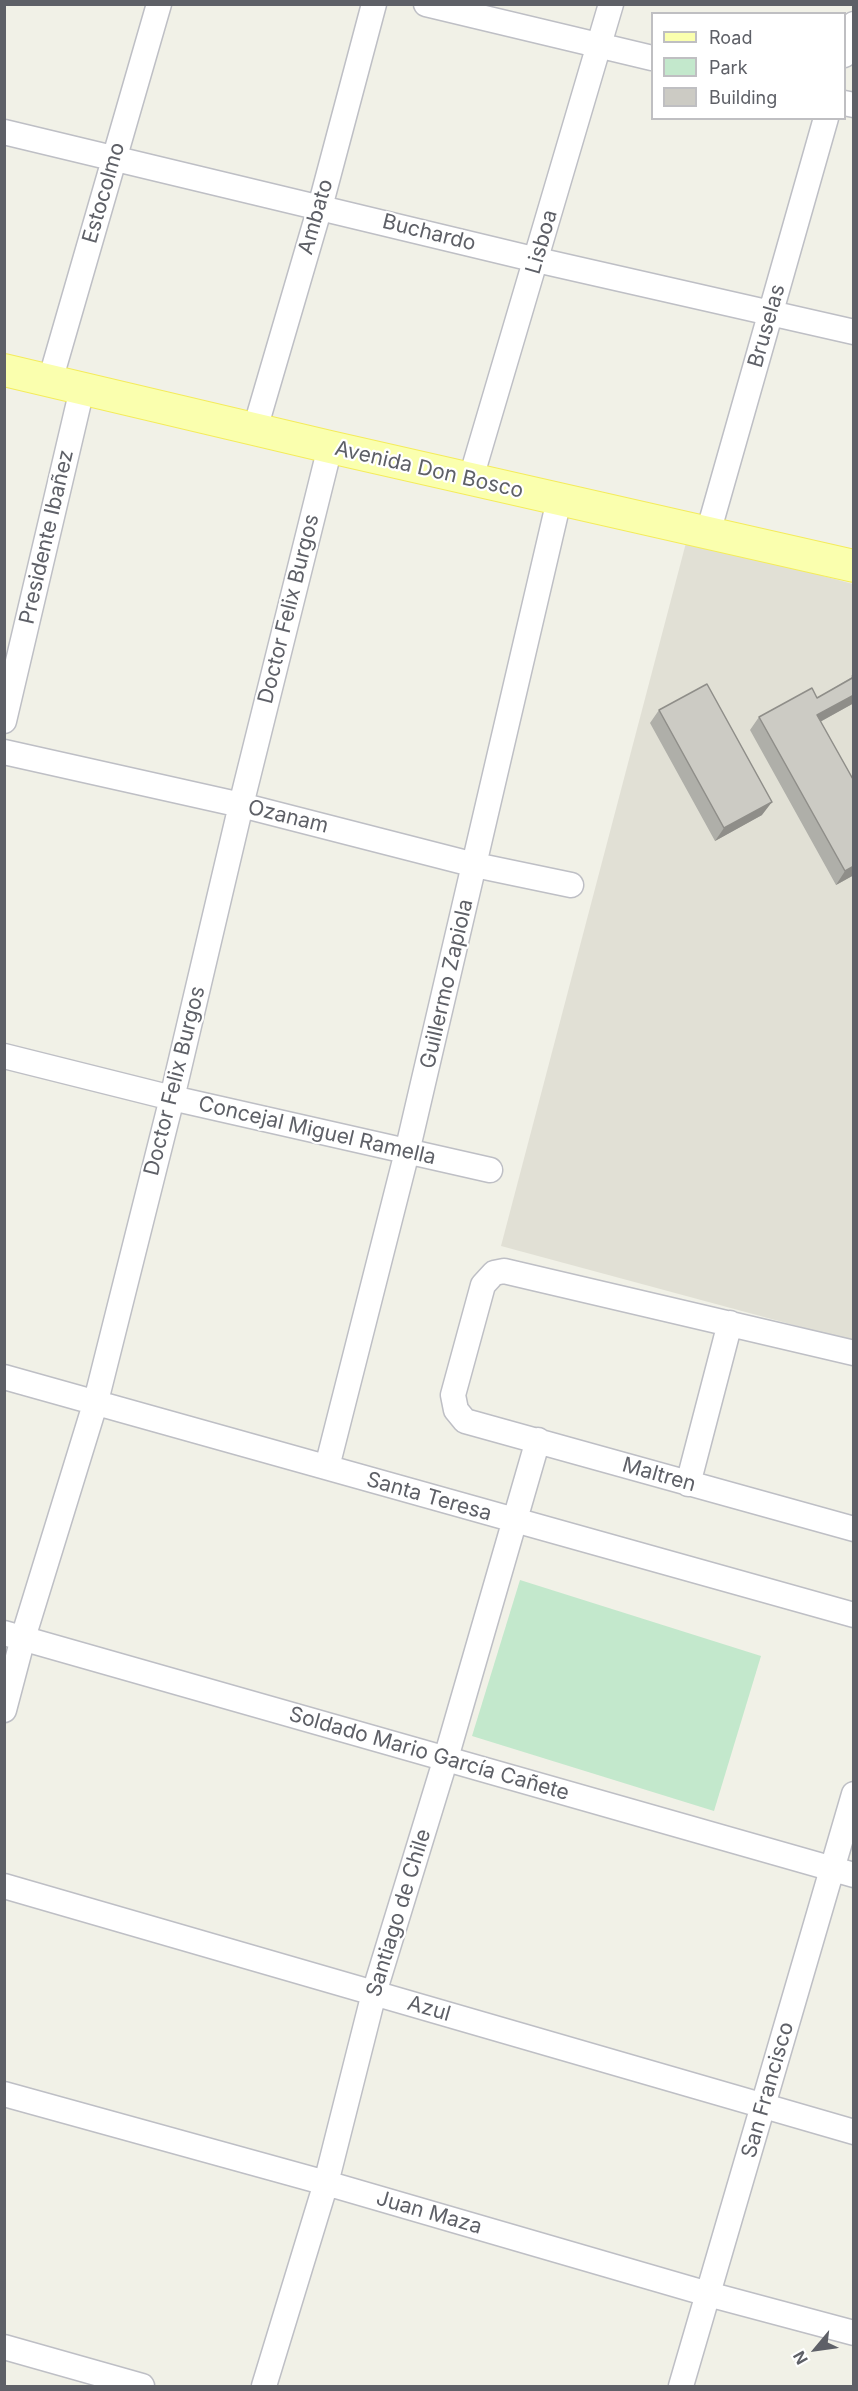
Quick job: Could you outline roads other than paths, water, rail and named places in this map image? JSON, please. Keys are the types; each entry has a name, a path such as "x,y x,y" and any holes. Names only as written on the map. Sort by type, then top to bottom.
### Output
{"main road":[{"name":"Avenida Don Bosco","path":"4,370 559,500 854,566"}],"street":[{"name":"Estocolmo","path":"50,381 159,4"},
{"name":"Ambato","path":"255,429 320,207 374,4"},
{"path":"426,4 651,58"},
{"name":"Lisboa","path":"471,478 611,4"},
{"path":"846,49 854,24"},
{"name":"Bruselas","path":"708,533 825,120"},
{"name":"Buchardo","path":"4,132 537,260 854,332"},
{"name":"Presidente Ibañez","path":"4,721 82,389"},
{"name":"Doctor Felix Burgos","path":"4,1710 14,1635 96,1401 330,447"},
{"name":"Guillermo Zapiola","path":"327,1467 407,1152 476,865 559,500"},
{"name":"Ozanam","path":"4,752 241,805 476,865 571,885"},
{"name":"Concejal Miguel Ramella","path":"4,1056 172,1098 490,1170"},
{"name":"Maltren","path":"730,1323 516,1272 504,1271 494,1274 483,1285 453,1395 456,1410 465,1421 854,1528"},
{"path":"688,1484 730,1323 854,1353"},
{"name":"Santa Teresa","path":"4,1377 854,1616"},
{"name":"Santiago de Chile","path":"264,2386 326,2183 374,1993 516,1522 538,1440"},
{"name":"Soldado Mario García Cañete","path":"14,1635 843,1873"},
{"name":"San Francisco","path":"681,2386 764,2105 843,1873 854,1794"},
{"name":"Azul","path":"4,1886 854,2132"},
{"name":"Juan Maza","path":"4,2094 326,2183 708,2294 854,2333"},
{"path":"4,2347 142,2386"}]}
